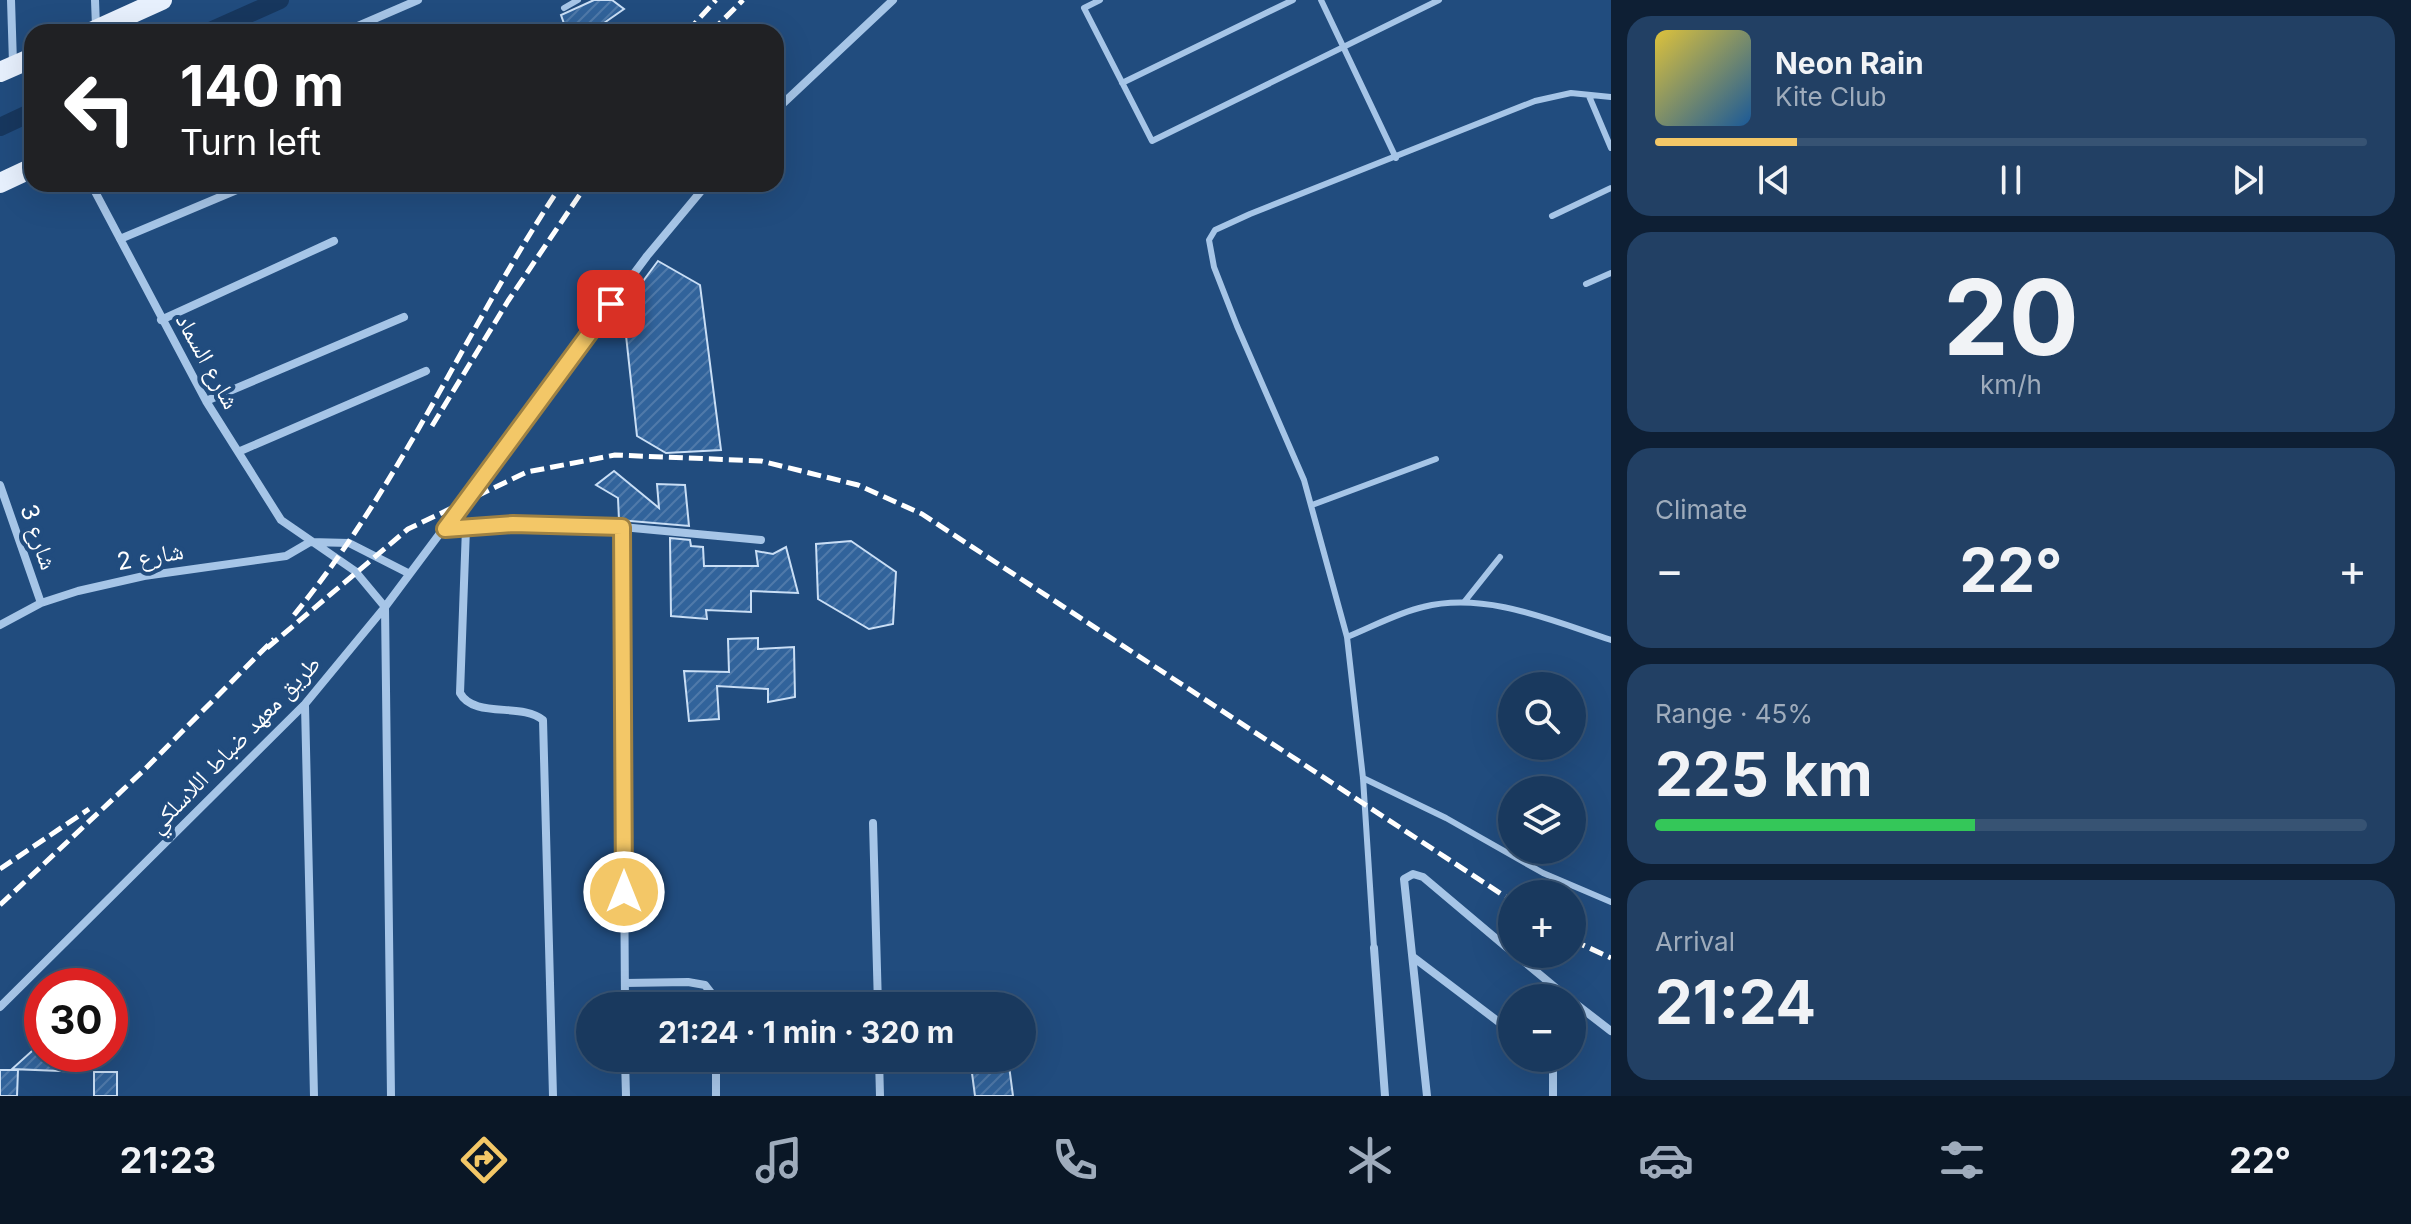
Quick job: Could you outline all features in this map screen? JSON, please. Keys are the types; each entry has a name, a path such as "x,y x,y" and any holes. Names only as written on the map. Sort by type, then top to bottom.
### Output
{"main road":[{"path":"109,24 162,0"},
{"path":"0,183 24,172"}],"street":[{"path":"11,0 21,64"},
{"path":"94,24 95,0"},
{"path":"362,24 418,0"},
{"path":"784,102 893,0"},
{"name":"شارع السماد","path":"95,192 206,401 281,520 355,571 384,605"},
{"path":"120,239 232,192"},
{"name":"طريق معهد ضباط اللاسلكي","path":"0,1007 305,704 384,605 406,572 445,529 647,256 700,192"},
{"path":"161,320 334,241"},
{"path":"206,401 404,317"},
{"path":"238,452 426,371"},
{"name":"شارع 3","path":"0,485 41,603"},
{"path":"445,529 513,524 622,527 761,540"},
{"path":"622,527 625,992"},
{"path":"466,528 460,693 472,704 532,714 543,720 553,1096"},
{"path":"310,542 349,543 406,572"},
{"name":"شارع 2","path":"0,624 41,603 78,591 144,576 286,556 310,542"},
{"path":"384,605 391,1096"},
{"path":"305,704 314,1096"},
{"path":"873,823 878,992"},
{"path":"1427,1096 1403,884 1413,874 1423,877 1498,940"},
{"path":"1374,948 1383,1096"},
{"path":"1413,957 1498,1021"},
{"path":"1529,968 1546,984"},
{"path":"625,983 688,982 705,985 710,992"},
{"path":"1586,1012 1611,1031"},
{"path":"625,1072 626,1096"},
{"path":"716,1072 716,1096"},
{"path":"879,1072 880,1096"},
{"path":"1552,1072 1553,1096"}],"lane":[{"path":"564,8 578,0"},
{"path":"1100,0 1084,8 1152,141 1439,0"},
{"path":"1122,83 1293,0"},
{"path":"1321,0 1396,158"},
{"path":"1374,948 1363,778 1347,637 1312,505 1214,267 1209,240 1215,230 1250,214 1535,101 1571,93 1611,97"},
{"path":"1588,96 1611,148"},
{"path":"1552,216 1611,188"},
{"path":"1586,284 1611,273"},
{"path":"1312,505 1436,459"},
{"path":"1465,601 1500,557"},
{"path":"1347,637 1423,607 1465,601 1500,606 1611,640"},
{"path":"1363,778 1446,818 1543,873 1611,902"}],"building":[{"path":"594,0 612,0 624,9 602,24 564,24 561,15"},
{"path":"658,261 700,285 721,450 666,453 637,436 623,308"},
{"path":"614,471 659,508 657,484 685,485 689,526 619,520 618,498 596,485"},
{"path":"670,538 690,540 691,546 703,547 704,566 758,566 756,551 773,554 786,547 798,593 751,591 751,612 706,610 707,619 671,616"},
{"path":"851,541 896,572 893,624 869,629 818,599 816,544"},
{"path":"758,638 758,649 794,647 795,697 768,702 768,689 717,686 719,719 689,721 684,671 729,672 728,639"},
{"path":"24,1058 24,1069 12,1069"},
{"path":"0,1070 18,1070 17,1096 0,1096"},
{"path":"94,1072 117,1072 117,1096 94,1096"},
{"path":"972,1072 1010,1072 1013,1096 975,1096"}],"waterway":[{"path":"226,24 280,0"},
{"path":"0,127 24,116"}],"railway":[{"path":"694,24 716,0"},
{"path":"719,24 743,0"},
{"path":"294,615 333,565 368,512 557,192"},
{"path":"432,426 508,301 582,192"},
{"path":"267,648 408,529 527,472 615,455 761,461 858,485 922,514 1498,892"},
{"path":"0,905 144,770 274,639"},
{"path":"0,869 89,809"},
{"path":"1586,946 1611,958"}],"route":[{"path":"611,304 445,529 513,524 622,527 624,892"}]}
